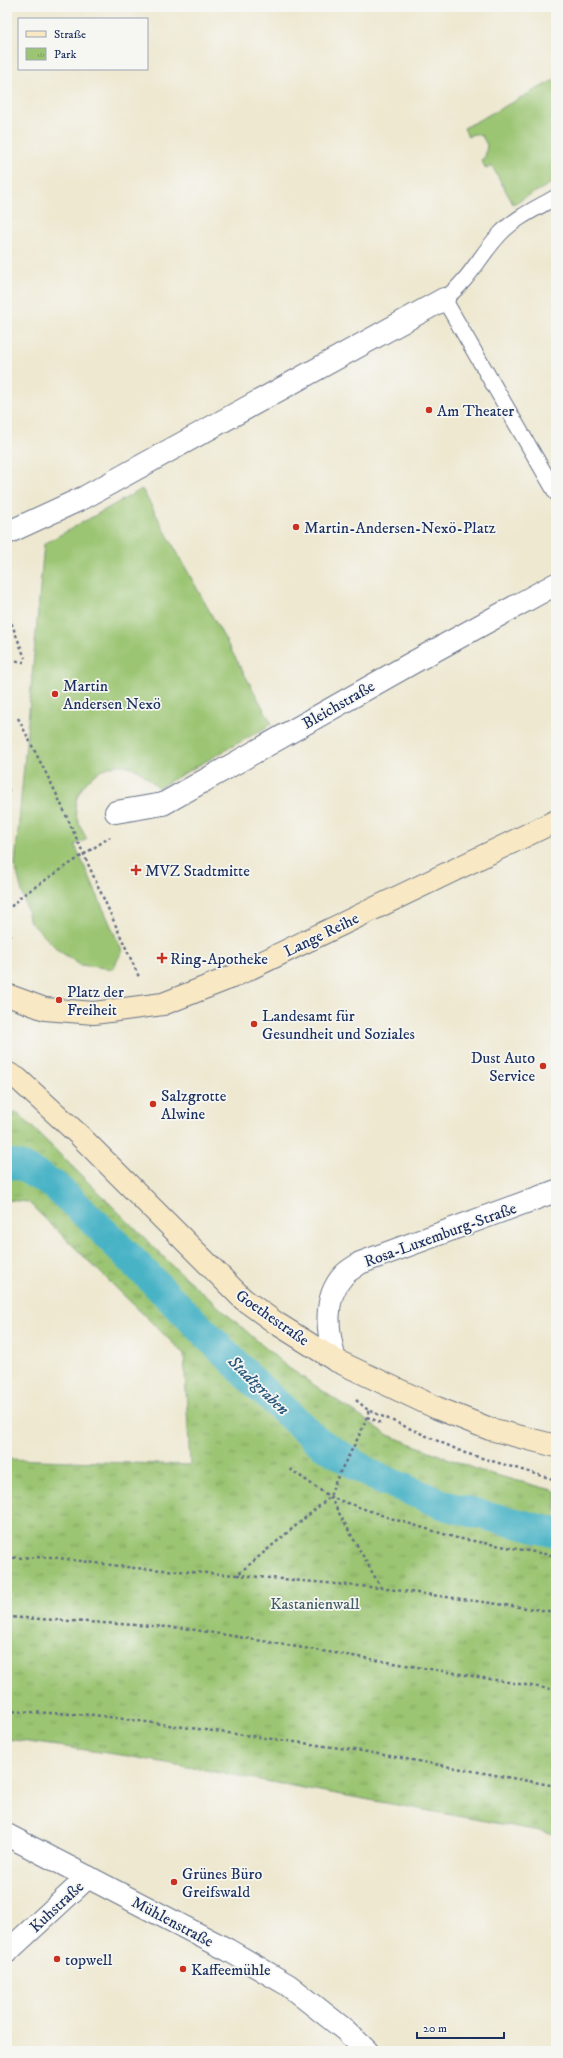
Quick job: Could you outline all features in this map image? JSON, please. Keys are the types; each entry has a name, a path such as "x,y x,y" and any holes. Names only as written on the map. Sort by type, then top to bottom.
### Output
{"main road":[{"name":"Lange Reihe","path":"7,995 45,1009 94,1013 163,1004 232,977 556,821"},
{"name":"Goethestraße","path":"7,1073 18,1079 78,1134 243,1299 335,1360 436,1408 490,1429 556,1446"}],"street":[{"path":"7,533 85,497 444,299"},
{"name":"Bleichstraße","path":"116,812 163,804 412,663 556,584"},
{"name":"Rosa-Luxemburg-Straße","path":"335,1360 329,1338 328,1320 332,1294 342,1276 360,1263 556,1192"},
{"name":"Mühlenstraße","path":"7,1835 228,1950 288,1985 345,2030 367,2051"},
{"name":"Kuhstraße","path":"7,1952 88,1877"}],"lane":[{"path":"556,197 518,219 506,228 463,283 444,299 556,493"}],"path":[{"path":"7,612 24,660 10,660"},
{"path":"18,718 56,793 139,977"},
{"path":"7,911 20,897 117,833"},
{"path":"7,928 10,936 7,944"},
{"path":"367,1417 382,1424"},
{"path":"237,1575 330,1497 334,1485 361,1434"},
{"path":"290,1469 330,1497 387,1517 457,1538 556,1556"},
{"path":"330,1497 381,1588"},
{"path":"7,1558 51,1557 134,1568 237,1575 381,1588 556,1612"},
{"path":"7,1617 184,1628 556,1690"},
{"path":"7,1711 94,1715 346,1749 556,1786"}],"green space":[{"path":"556,79 556,181 513,204 492,166 486,169 481,160 485,157 487,145 482,136 473,134 468,137 464,128"},
{"path":"142,489 272,724 158,788 139,771 123,765 106,768 98,773 90,779 79,793 75,806 80,826 87,839 75,845 122,951 113,969 80,965 58,950 30,922 15,865 44,544"},
{"name":"Kastanienwall","path":"17,1112 180,1273 286,1366 388,1435 481,1471 556,1491 556,1834 128,1756 7,1739 7,1459 190,1465 184,1354 28,1202 7,1200 7,1117"}],"waterway":[{"name":"Stadtgraben","path":"7,1163 23,1167 54,1185 92,1220 263,1391 319,1442 372,1475 447,1506 556,1533"}],"place":[{"name":"Am Theater","path":"429,410"},
{"name":"Martin-Andersen-Nexö-Platz","path":"296,527"},
{"name":"Martin Andersen Nexö","path":"55,694"},
{"name":"MVZ Stadtmitte","path":"136,870"},
{"name":"Ring-Apotheke","path":"162,958"},
{"name":"Platz der Freiheit","path":"59,1000"},
{"name":"Landesamt für Gesundheit und Soziales","path":"254,1024"},
{"name":"Dust Auto Service","path":"543,1066"},
{"name":"Salzgrotte Alwine","path":"153,1104"},
{"name":"Grünes Büro Greifswald","path":"174,1882"},
{"name":"topwell","path":"57,1959"},
{"name":"Kaffeemühle","path":"183,1969"}]}
